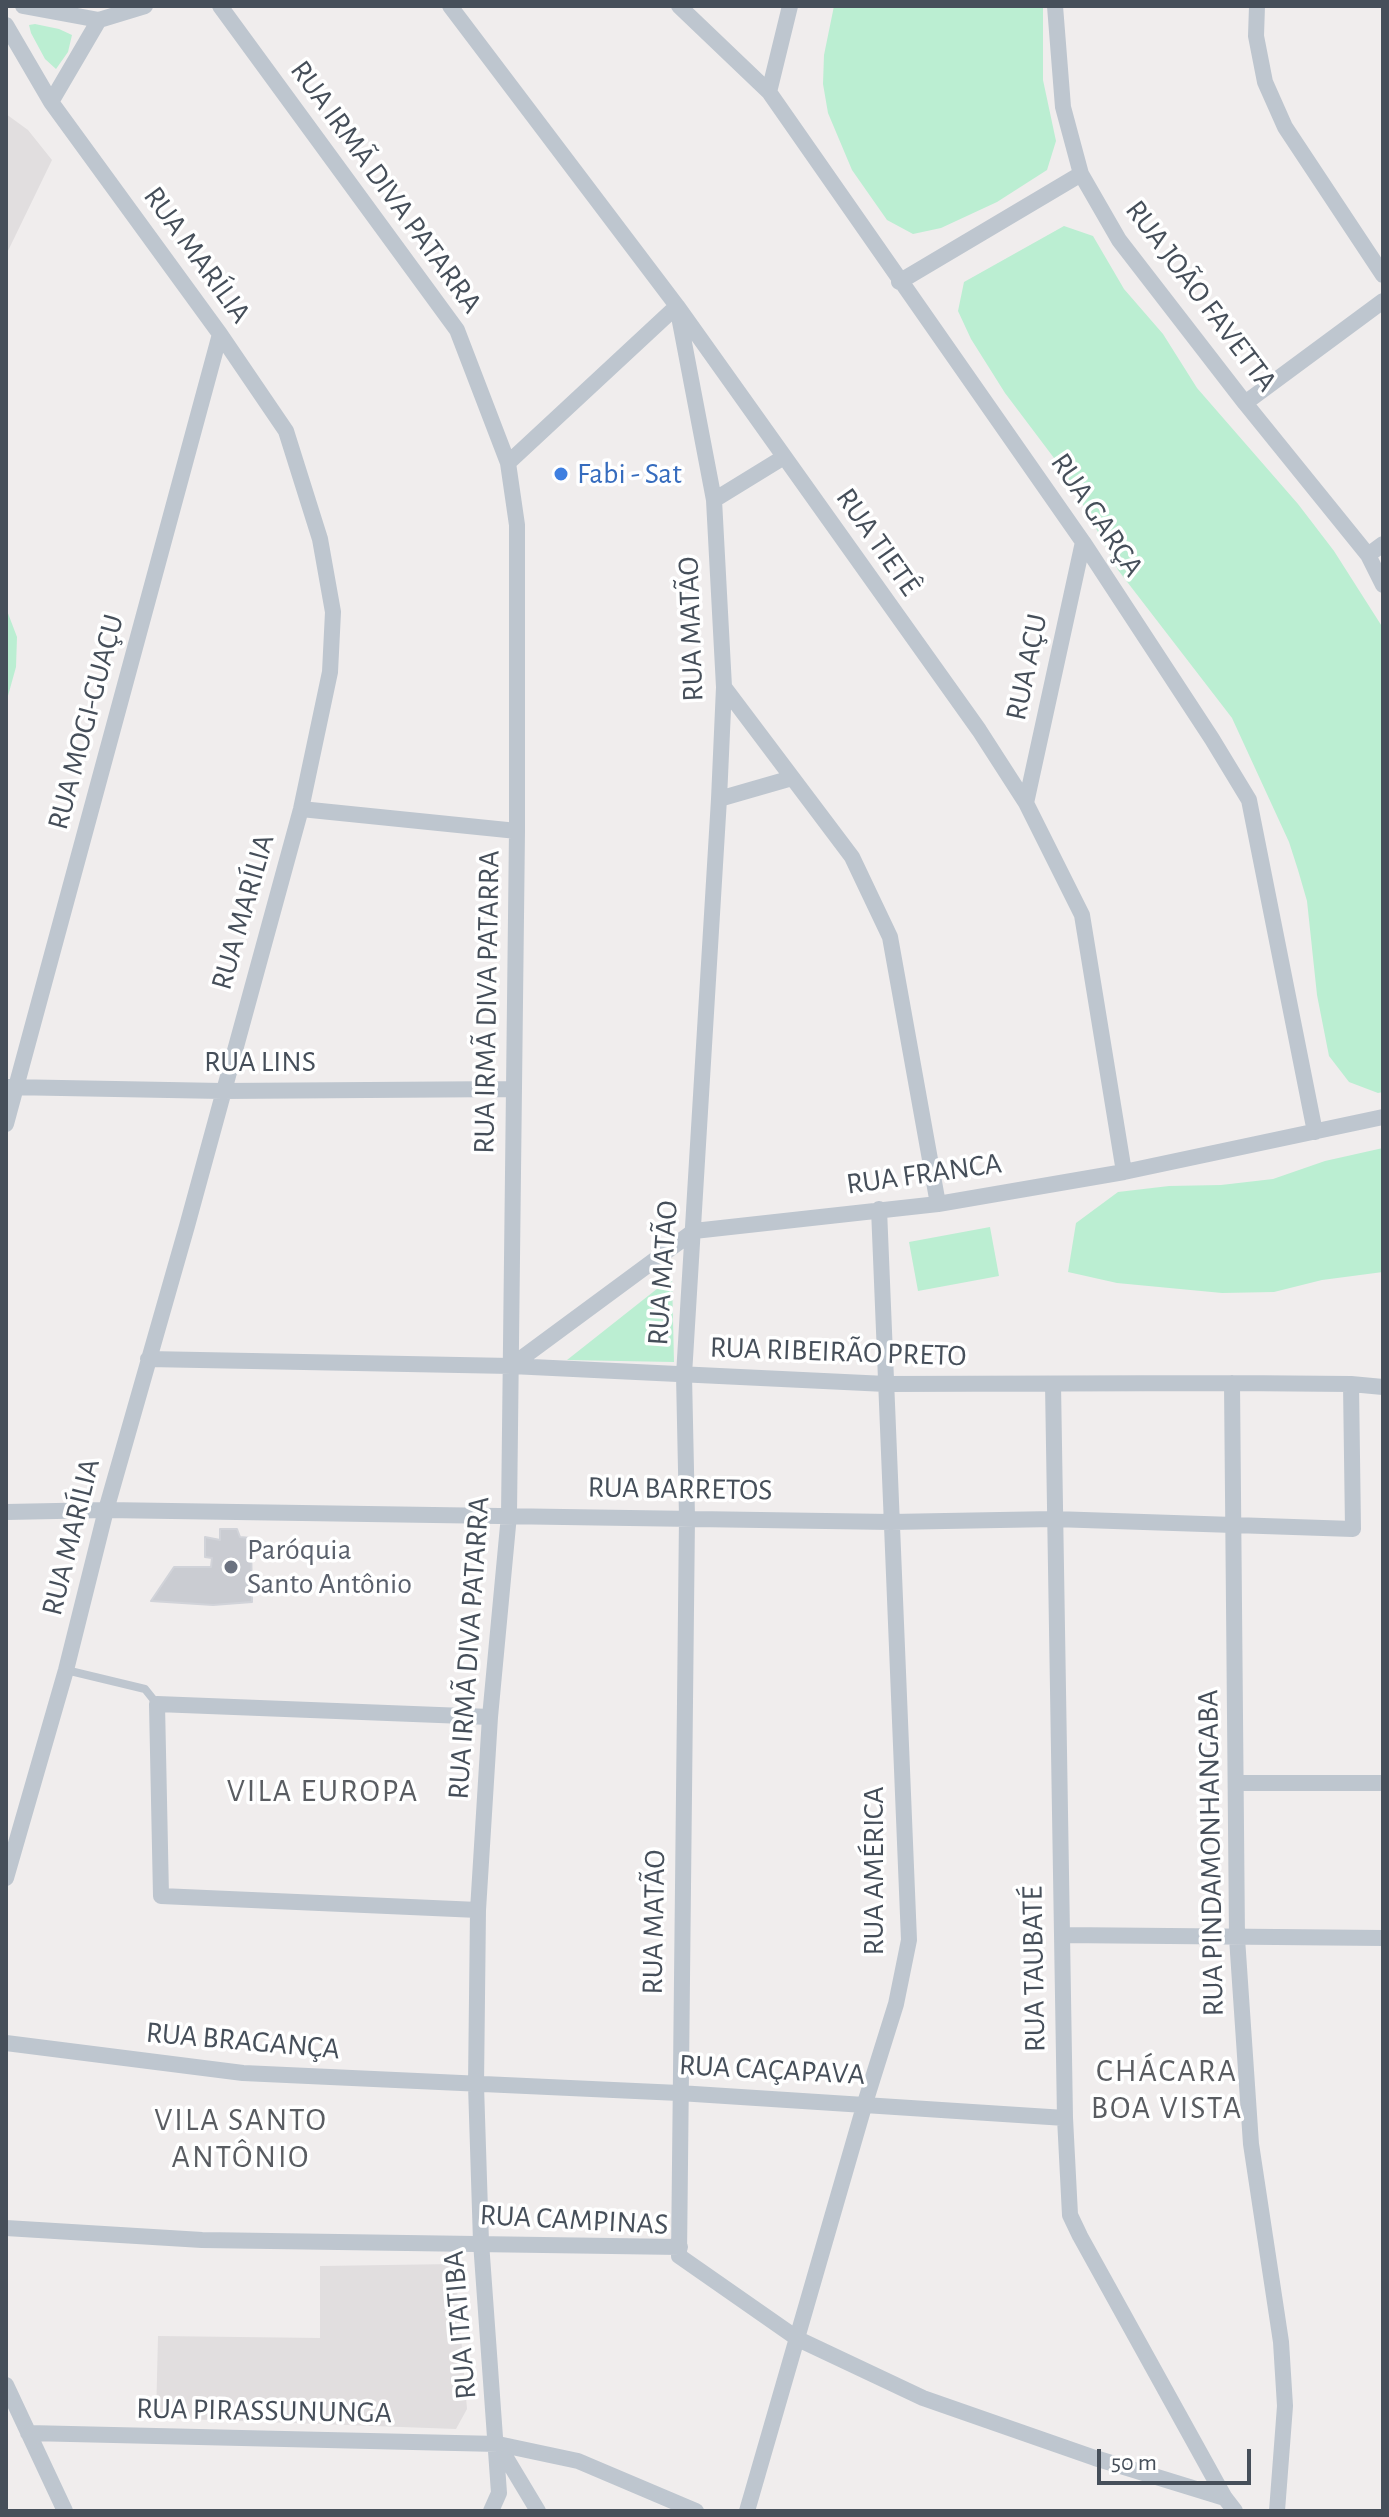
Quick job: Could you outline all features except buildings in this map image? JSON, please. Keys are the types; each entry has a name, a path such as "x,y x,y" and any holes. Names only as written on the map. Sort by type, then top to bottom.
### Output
{"street":[{"path":"23,6 99,20 145,6"},
{"name":"RUA IRMÃ DIVA PATARRA","path":"220,6 457,330 508,463 517,525 517,831 509,1515 490,1717 478,1910 476,2085"},
{"name":"RUA TIETÊ","path":"450,6 677,306 979,730 1026,803 1082,915 1124,1172"},
{"name":"RUA GARÇA","path":"679,6 769,92 1083,542 1249,800 1315,1132"},
{"path":"769,92 790,6"},
{"name":"RUA JOÃO FAVETTA","path":"1055,6 1063,107 1081,174 1119,240 1368,555 1383,585"},
{"path":"1257,6 1256,36 1265,82 1285,127 1383,275"},
{"path":"51,102 99,20"},
{"name":"RUA MARÍLIA","path":"6,25 51,102 220,334 286,431 320,539 333,612 330,672 301,809 106,1510 66,1670 6,1878"},
{"path":"899,282 1081,174"},
{"path":"1245,403 1383,301"},
{"path":"508,463 677,306"},
{"name":"RUA MATÃO","path":"677,306 714,500 724,687 684,1375 687,1517 679,2093 680,2247"},
{"name":"RUA MOGI-GUAÇU","path":"6,1124 11,1087 220,334"},
{"path":"714,500 784,457"},
{"name":"RUA AÇU","path":"1026,803 1083,542"},
{"path":"1368,555 1383,544"},
{"path":"724,687 852,857 890,937 938,1204"},
{"path":"719,799 792,778"},
{"path":"301,809 517,831"},
{"name":"RUA LINS","path":"11,1087 222,1091 514,1089"},
{"name":"RUA FRANCA","path":"511,1366 694,1231 938,1204 1124,1172 1383,1117"},
{"name":"RUA AMÉRICA","path":"747,2511 896,2004 909,1940 879,1209"},
{"name":"RUA RIBEIRÃO PRETO","path":"148,1359 511,1366 886,1384 1232,1383 1383,1387"},
{"name":"RUA PINDAMONHANGABA","path":"1232,1383 1237,1938 1251,2144 1281,2342 1285,2406 1277,2511"},
{"name":"RUA TAUBATÉ","path":"1053,1384 1065,2118 1070,2215 1230,2504"},
{"name":"RUA BARRETOS","path":"6,1512 106,1510 891,1522 1054,1519 1353,1529 1351,1384"},
{"path":"478,1910 161,1896 157,1704 490,1717"},
{"path":"1236,1783 1383,1783"},
{"path":"1062,1935 1383,1938"},
{"name":"RUA BRAGANÇA","path":"6,2043 243,2073 476,2085"},
{"name":"RUA CAÇAPAVA","path":"476,2085 865,2103 1065,2118"},
{"name":"RUA ITATIBA","path":"476,2085 481,2242 498,2444 499,2493 491,2511"},
{"name":"RUA CAMPINAS","path":"6,2228 202,2240 680,2247 679,2256 798,2339 923,2398 1230,2504"},
{"path":"6,2385 65,2511"},
{"name":"RUA PIRASSUNUNGA","path":"28,2433 498,2444 578,2461 696,2511"},
{"path":"498,2444 538,2511"}],"lane":[{"path":"66,1670 145,1689 157,1704"}],"shaded area":[{"path":"6,114 28,130 52,160 6,255"},
{"path":"455,2264 467,2409 456,2429 156,2418 158,2336 320,2338 320,2266"}],"green space":[{"path":"834,6 1043,6 1043,80 1056,141 1047,170 997,202 941,228 913,234 887,220 852,170 828,113 823,84 824,55"},
{"path":"29,25 72,35 68,52 56,69 45,59 31,33"},
{"path":"1064,226 1093,236 1124,289 1163,334 1197,388 1298,504 1334,551 1383,628 1383,1092 1349,1082 1329,1056 1317,995 1307,901 1289,842 1232,718 1118,570 1057,462 1005,393 971,339 958,311 964,282"},
{"path":"6,608 17,637 16,667 6,703"},
{"path":"1383,1148 1383,1272 1322,1280 1274,1292 1222,1293 1117,1283 1068,1272 1076,1223 1118,1192 1273,1179 1325,1161"},
{"path":"990,1227 999,1276 918,1291 909,1242"},
{"path":"672,1277 674,1362 567,1360"}],"place":[{"name":"Fabi - Sat","path":"561,474"},
{"name":"Paróquia Santo Antônio","path":"231,1567"}],"district":[{"name":"VILA EUROPA","path":"323,1791"},
{"name":"CHÁCARA BOA VISTA","path":"1167,2090"},
{"name":"VILA SANTO ANTÔNIO","path":"241,2138"}]}
